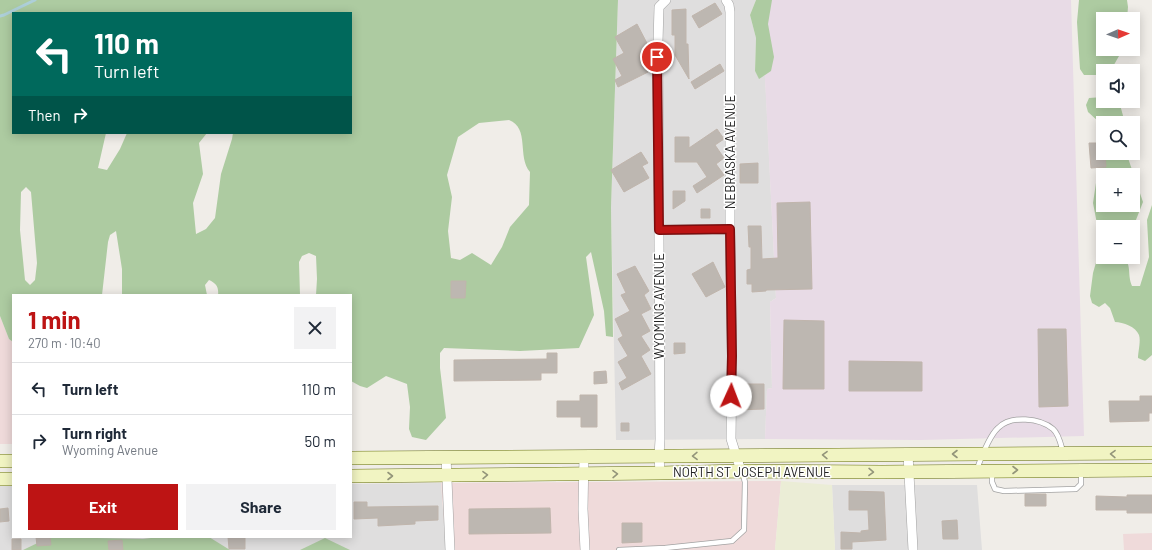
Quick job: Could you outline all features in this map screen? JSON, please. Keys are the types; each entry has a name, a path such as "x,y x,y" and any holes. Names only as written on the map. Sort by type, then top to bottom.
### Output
{"main road":[{"name":"NORTH ST JOSEPH AVENUE","path":"352,458 446,456 1152,453"},
{"path":"0,462 12,461"},
{"name":"NORTH ST JOSEPH AVENUE","path":"352,476 741,471 910,472 992,470 1152,470"},
{"path":"0,479 12,479"}],"street":[{"name":"WYOMING AVENUE","path":"660,473 658,42 659,7 666,0"},
{"name":"NEBRASKA AVENUE","path":"726,0 730,12 731,438 741,471"},
{"path":"659,230 730,229"},
{"path":"908,454 910,472 912,550"},
{"path":"446,456 450,550"},
{"path":"584,456 585,550"}],"lane":[{"path":"976,471 982,454 997,428 1004,423 1013,420 1025,420 1045,424 1054,430 1064,453"},
{"path":"992,470 992,482 996,489 1004,490 1076,489 1081,484 1081,470"},
{"path":"619,550 665,548 732,541 744,530 745,482 741,471"}],"shaded area":[{"path":"618,0 756,0 750,15 756,38 755,71 759,78 765,75 776,298 770,302 772,388 767,389 765,439 616,440 611,207"},
{"path":"761,0 1071,0 1084,436 921,440 765,439 767,389 772,388 770,302 776,298"},
{"path":"0,316 9,339 12,341 12,444 0,444"},
{"path":"781,481 775,550 446,550 441,483"},
{"path":"441,483 446,550 0,550 0,485 12,484 12,538 352,538 352,484"},
{"path":"832,485 977,485 982,550 835,550"},
{"path":"1152,533 1152,550 1124,550 1123,534"}],"green space":[{"path":"0,0 618,0 611,207 613,337 606,336 604,311 591,252 586,257 594,315 579,348 520,351 444,348 440,353 440,368 446,418 426,440 412,437 409,429 410,407 407,384 386,376 367,388 352,382 352,294 316,294 316,256 309,253 302,256 299,262 300,294 218,294 218,290 214,282 209,280 205,285 207,294 122,294 122,269 116,231 110,235 108,242 102,294 12,294 12,341 9,339 0,316","holes":["509,120 519,129 524,159 530,172 529,205 510,227 502,247 491,265 472,253 460,260 451,258 448,231 452,197 447,175 458,137 479,123","26,187 31,192 37,263 35,280 30,285 25,280 20,230 21,192"]},
{"path":"756,0 772,0 768,24 774,57 771,71 759,79 755,71 756,38 750,15"},
{"path":"1079,0 1127,0 1128,12 1096,12 1096,56 1119,56 1114,64 1096,64 1096,75 1084,75 1080,69 1077,22"},
{"path":"1089,98 1096,98 1096,108 1121,108 1123,116 1096,116 1096,119 1088,112 1086,105"},
{"path":"1099,160 1129,160 1131,168 1098,168"},
{"path":"1096,183 1096,212 1139,212 1136,220 1096,220 1093,203"},
{"path":"1140,193 1143,202 1140,210"},
{"path":"1152,205 1152,355 1145,361 1138,358 1140,337 1137,332 1132,327 1115,322 1110,308 1105,303 1099,307 1092,303 1090,296 1096,262 1096,264 1128,264 1132,286 1140,286 1149,257 1147,220"},
{"path":"781,481 832,485 835,550 775,550"},
{"path":"48,538 211,538 230,550 23,550"},
{"path":"325,538 350,550 300,550"}],"building":[{"path":"715,3 722,14 699,28 692,16"},
{"path":"686,9 686,44 688,44 689,79 675,55 675,35 672,35 672,10"},
{"path":"637,24 650,49 639,55 648,72 618,87 615,80 622,76 613,59 624,53 615,37"},
{"path":"720,64 724,71 695,89 691,82"},
{"path":"717,129 724,139 715,145 724,158 716,164 724,175 697,193 693,186 707,177 697,162 675,162 675,137 689,137 689,148"},
{"path":"1089,143 1096,143 1096,160 1106,160 1106,167 1091,168"},
{"path":"641,152 648,163 642,166 649,178 624,192 611,170"},
{"path":"758,163 758,183 740,183 740,164"},
{"path":"673,191 685,191 685,201 673,209"},
{"path":"810,202 812,289 766,290 752,292 752,284 747,284 747,270 751,269 751,247 749,247 748,226 761,226 762,259 778,258 777,203"},
{"path":"701,209 710,209 710,218 701,218"},
{"path":"713,262 725,287 706,297 692,274"},
{"path":"635,266 649,291 644,295 651,309 641,314 650,331 641,336 650,350 641,356 651,374 622,390 619,383 627,378 618,362 628,356 618,339 623,336 615,319 630,311 621,295 626,293 617,274"},
{"path":"451,281 466,281 465,298 451,298"},
{"path":"784,320 824,321 824,389 783,389"},
{"path":"1038,329 1066,329 1068,406 1039,407"},
{"path":"674,343 685,343 685,353 674,354"},
{"path":"547,353 557,353 557,373 541,373 541,380 454,381 454,360 547,359"},
{"path":"849,361 922,362 922,391 849,391"},
{"path":"606,371 607,383 594,384 594,372"},
{"path":"744,384 764,384 764,409 737,410 738,391 744,391"},
{"path":"580,395 597,395 597,427 581,427 581,417 557,417 557,401 580,401"},
{"path":"1140,396 1152,396 1152,413 1149,413 1149,421 1110,422 1109,401 1140,401"},
{"path":"621,423 629,423 629,431 621,431"},
{"path":"849,491 884,492 886,540 852,542 852,549 841,549 841,532 861,533 861,531 869,530 868,510 849,510"},
{"path":"1025,494 1046,494 1046,506 1025,506"},
{"path":"1127,495 1152,495 1152,513 1127,513 1127,510 1096,510 1096,496 1127,497"},
{"path":"354,502 367,502 367,507 438,506 438,520 415,521 415,524 378,526 378,518 354,519"},
{"path":"8,508 9,521 0,522 0,509"},
{"path":"550,508 551,533 469,534 469,509"},
{"path":"957,520 958,539 943,539 942,521"},
{"path":"622,523 642,523 642,542 622,543"},
{"path":"36,538 50,538 51,545 37,546"},
{"path":"228,538 245,538 245,549 229,549"},
{"path":"12,539 21,539 21,550 12,550"},
{"path":"122,540 123,550 109,550 108,541"}],"waterway":[{"path":"0,16 35,0"}],"route":[{"path":"657,57 659,230 730,229 732,292 731,396"}]}
